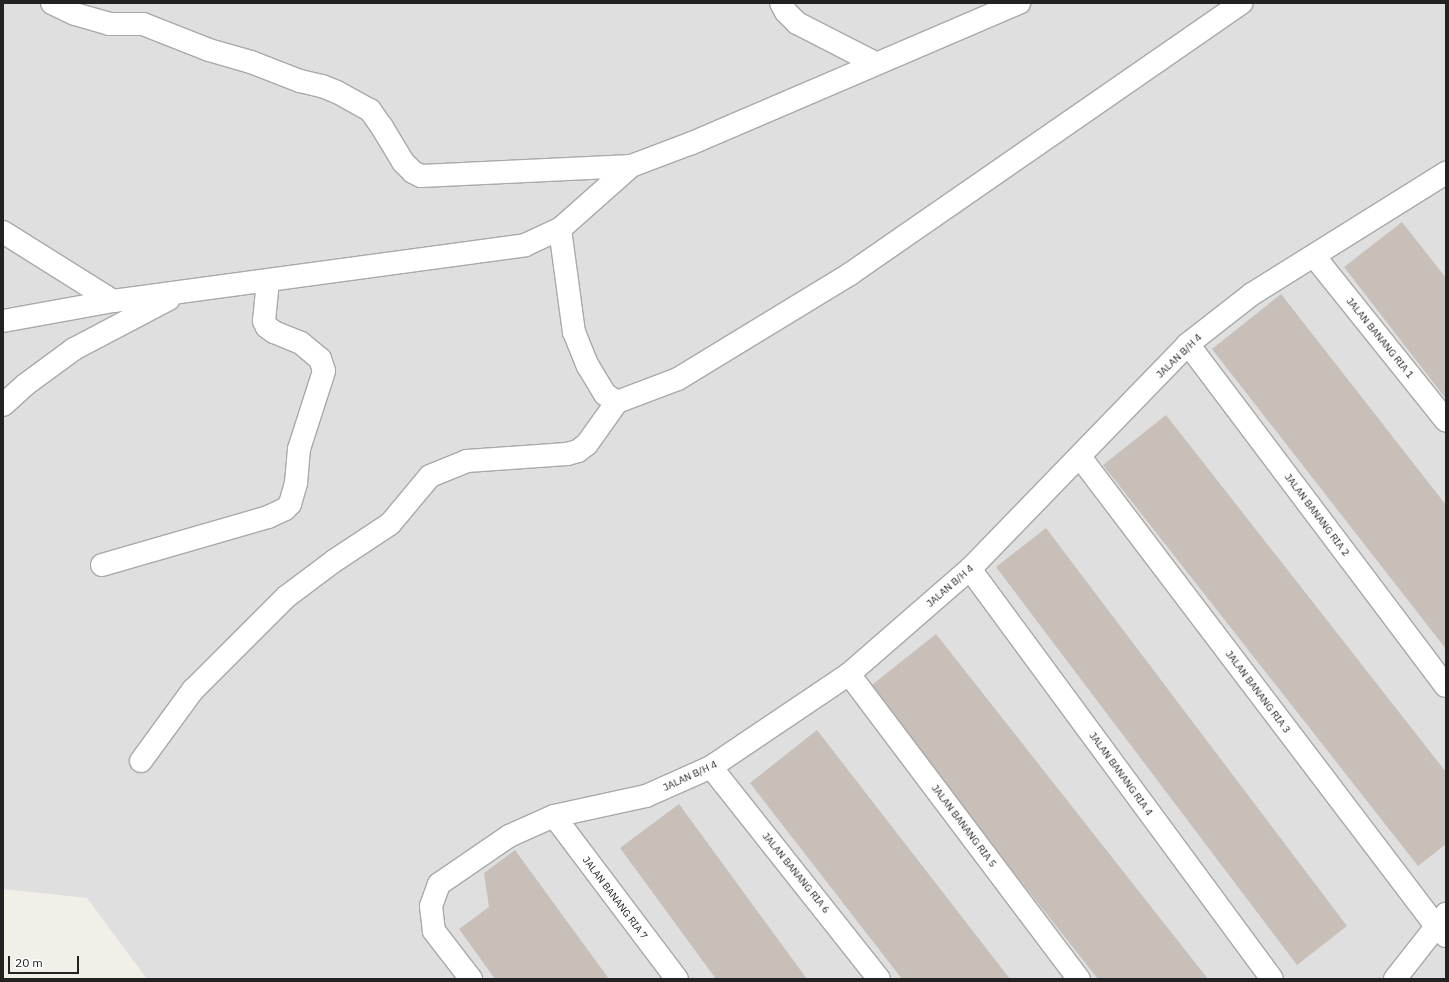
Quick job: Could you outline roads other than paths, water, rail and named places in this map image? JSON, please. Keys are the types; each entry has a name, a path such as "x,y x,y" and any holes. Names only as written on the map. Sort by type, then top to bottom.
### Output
{"street":[{"path":"52,3 75,14 109,24 143,24 209,50 251,62 300,81 322,86 337,92 370,110 382,126 403,162 413,172 421,176 631,166 692,143 1020,3"},
{"path":"781,3 786,12 797,23 876,64"},
{"path":"141,761 193,690 286,597 334,561 390,524 430,476 467,461 567,454 578,451 587,444 617,402 678,379 850,274 1241,3"},
{"path":"3,321 113,300 181,293 525,245 560,228 631,166"},
{"name":"JALAN B/H 4","path":"471,979 434,931 431,906 439,884 509,836 554,816 646,796 711,767 849,674 970,569 1188,344 1252,294 1446,173"},
{"path":"560,228 574,332 588,366 605,394 617,402"},
{"path":"3,232 113,300"},
{"name":"JALAN BANANG RIA 1","path":"1314,256 1446,421"},
{"path":"102,565 268,517 285,509 290,504 296,483 299,449 324,370 320,359 301,344 267,328 264,321 268,281"},
{"path":"3,405 25,385 74,349 181,293"},
{"name":"JALAN BANANG RIA 2","path":"1188,344 1446,686"},
{"name":"JALAN BANANG RIA 3","path":"1080,457 1443,925"},
{"name":"JALAN BANANG RIA 4","path":"970,569 1272,979"},
{"name":"JALAN BANANG RIA 5","path":"849,674 1080,979"},
{"name":"JALAN BANANG RIA 6","path":"711,767 879,979"},
{"name":"JALAN BANANG RIA 7","path":"554,816 677,979"},
{"path":"1395,979 1443,925"}]}
